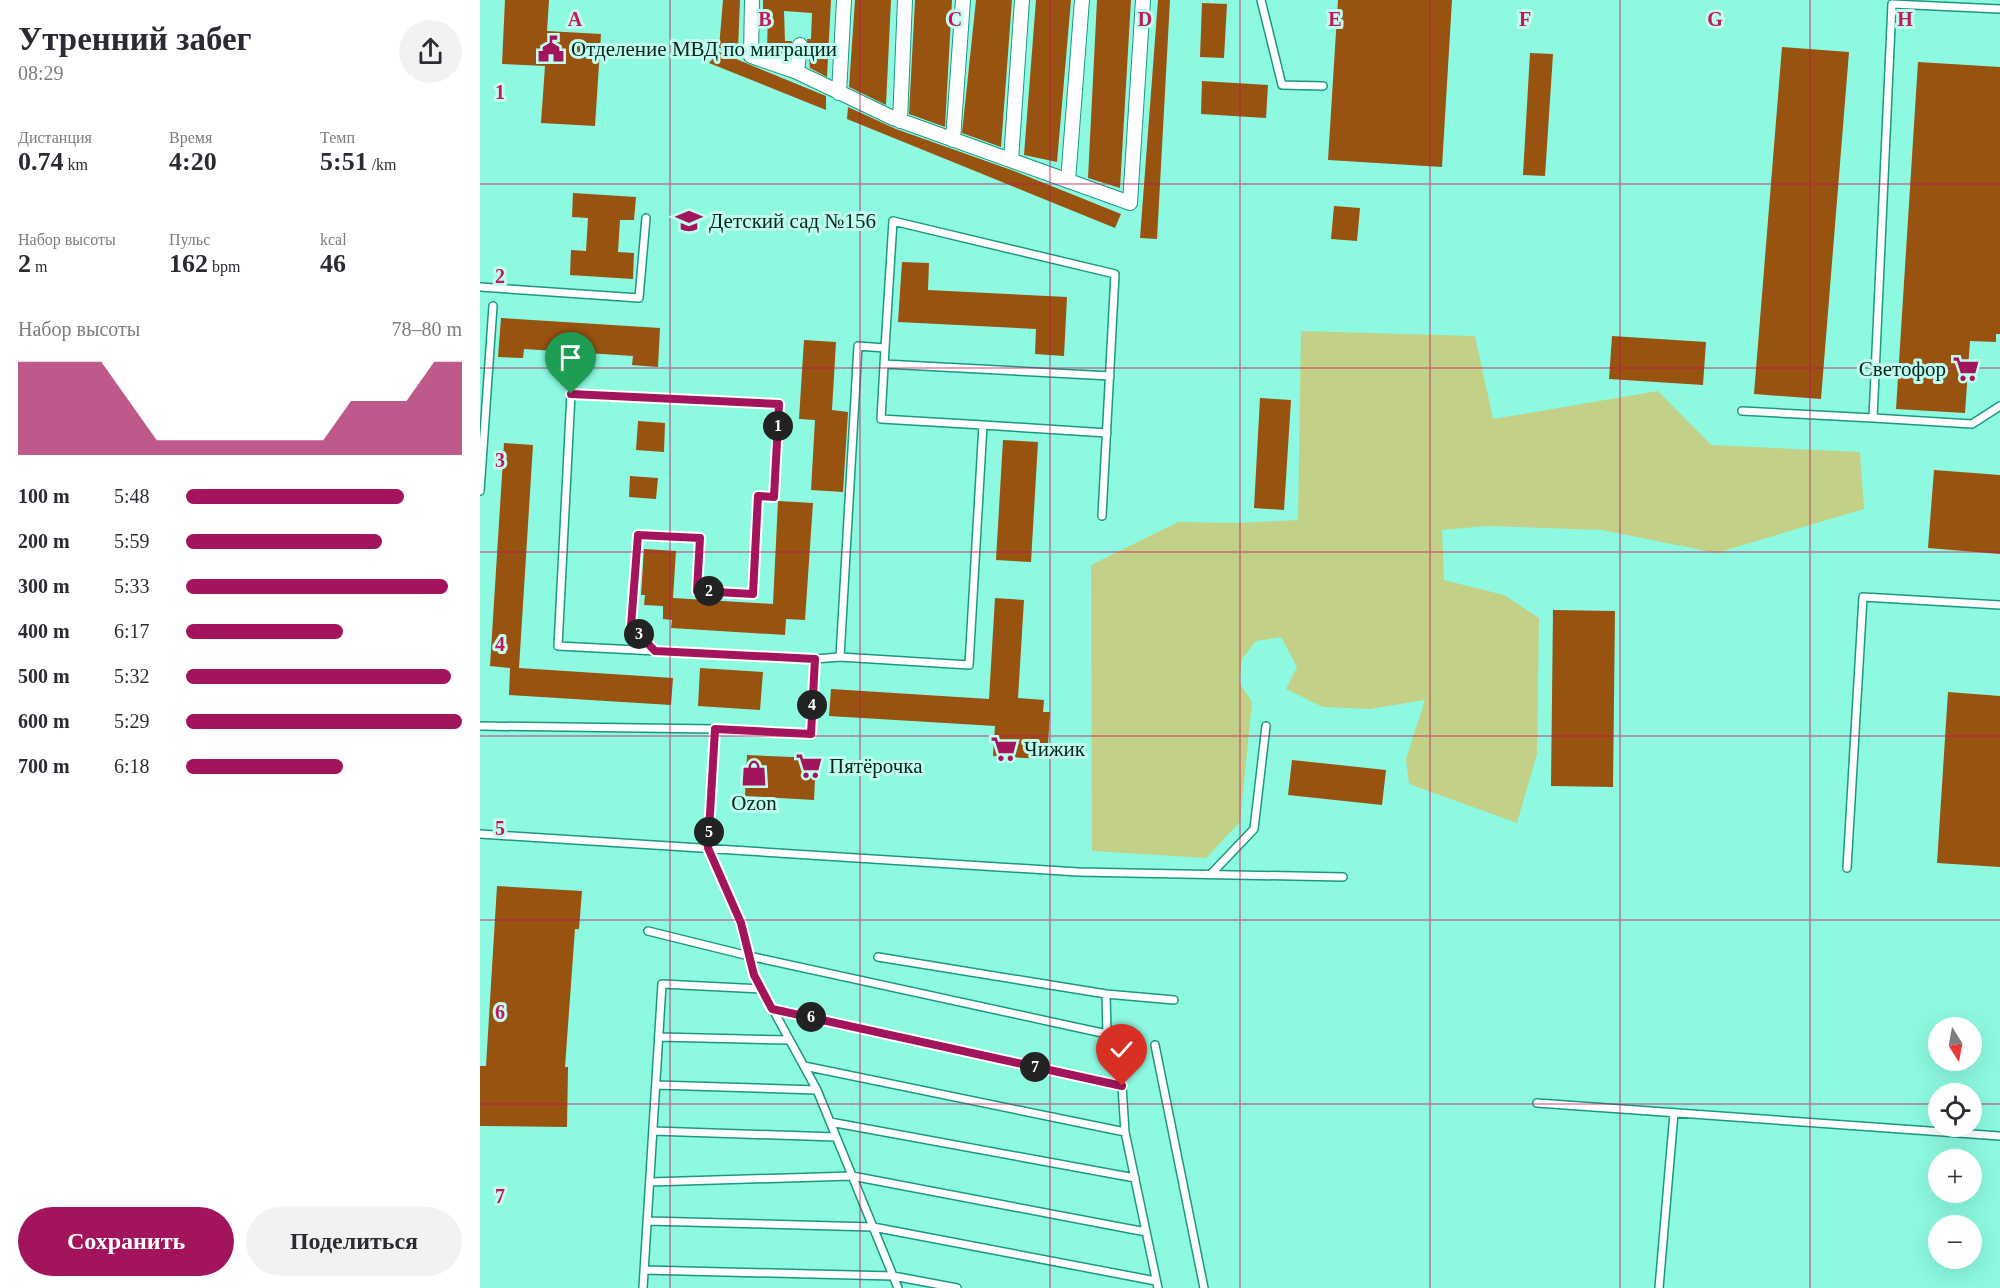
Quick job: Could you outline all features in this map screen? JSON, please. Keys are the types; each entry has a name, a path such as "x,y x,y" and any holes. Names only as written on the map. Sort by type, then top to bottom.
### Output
{"street":[{"path":"752,0 751,56 797,72 900,121 1130,203 1143,0"},
{"path":"839,93 844,0"},
{"path":"900,121 906,0"},
{"path":"953,140 963,0"},
{"path":"1011,160 1022,0"},
{"path":"1068,181 1082,0"},
{"path":"797,72 800,45"}],"lane":[{"path":"1261,0 1282,85 1323,86"},
{"path":"1873,418 1892,4 2000,9"},
{"path":"480,287 639,298 646,218"},
{"path":"1102,516 1107,433 1115,274 893,221 881,419 1107,433"},
{"path":"480,491 494,306"},
{"path":"840,657 858,346 885,348"},
{"path":"884,364 1110,376"},
{"path":"655,651 631,626 638,535 700,538 697,591 753,594 758,496 774,497 779,404 571,394 558,646 655,651 815,659 840,657 969,665 983,425"},
{"path":"1742,411 1972,424 2000,406"},
{"path":"1847,868 1863,597 2000,604"},
{"path":"480,726 715,729 811,734 815,659"},
{"path":"1211,874 1254,829 1266,726"},
{"path":"715,729 708,848 741,923 754,975 817,1090 898,1288"},
{"path":"480,834 1078,872 1343,877"},
{"path":"648,931 749,956 1107,1034"},
{"path":"878,957 1106,994 1174,1000"},
{"path":"643,1288 662,984 762,989"},
{"path":"647,1221 873,1227 1157,1285 1125,1132 1122,1086 1107,1034 1106,994"},
{"path":"772,1009 1122,1086"},
{"path":"658,1037 789,1040"},
{"path":"1155,1046 1204,1288"},
{"path":"804,1066 1125,1132"},
{"path":"656,1085 817,1090"},
{"path":"1537,1103 2000,1136"},
{"path":"1659,1288 1674,1113"},
{"path":"830,1122 1135,1178"},
{"path":"652,1131 836,1137"},
{"path":"650,1182 852,1176 1146,1232"},
{"path":"644,1270 893,1276 957,1288"}],"green space":[{"path":"1301,331 1475,336 1493,419 1658,391 1711,445 1860,452 1864,509 1716,553 1602,530 1487,526 1442,530 1444,580 1504,595 1539,618 1537,754 1517,823 1409,784 1406,759 1425,700 1370,709 1323,707 1286,689 1297,667 1281,637 1256,641 1242,659 1239,682 1252,702 1240,822 1206,858 1092,851 1091,565 1178,522 1240,523 1298,520"}],"building":[{"name":"Отделение МВД по миграции","path":"505,0 549,0 547,31 601,34 595,126 541,123 545,66 502,64"},
{"path":"723,0 740,0 738,50 719,48"},
{"path":"763,0 831,0 827,77 810,68 807,39 811,39 812,13 784,11 785,41 792,41 790,56 767,52 768,9 763,9"},
{"path":"855,0 891,0 886,105 849,87"},
{"path":"915,0 952,0 945,127 909,114"},
{"path":"976,0 1012,0 1001,147 962,133"},
{"path":"1036,0 1071,0 1057,162 1024,155"},
{"path":"1097,0 1131,0 1120,188 1088,178"},
{"path":"1158,0 1170,0 1157,239 1140,238"},
{"path":"1338,0 1452,0 1442,167 1328,160"},
{"path":"1202,3 1227,4 1224,58 1200,57"},
{"path":"1782,47 1849,52 1821,399 1754,394"},
{"path":"719,52 826,96 826,110 709,63"},
{"path":"1530,53 1553,54 1545,176 1523,175"},
{"path":"1918,62 2000,67 2000,334 1996,334 1996,342 1970,341 1965,413 1896,409"},
{"path":"1202,81 1268,85 1266,118 1201,114"},
{"path":"848,107 896,129 1014,171 1121,214 1115,228 847,119"},
{"path":"573,193 636,197 634,220 620,220 618,252 634,253 633,279 570,275 571,250 586,251 588,218 572,217"},
{"path":"1334,206 1360,208 1357,241 1331,239"},
{"path":"902,262 929,263 928,290 1067,297 1064,356 1035,354 1036,329 898,322"},
{"path":"501,318 660,328 658,367 632,365 633,356 524,349 523,358 498,357"},
{"path":"1612,336 1706,342 1703,385 1609,379"},
{"path":"804,340 836,342 832,410 848,412 843,492 811,490 815,420 799,419"},
{"path":"1260,398 1291,400 1284,510 1254,508"},
{"path":"638,421 665,423 664,452 636,450"},
{"path":"1003,440 1038,442 1031,562 996,560"},
{"path":"504,443 533,445 519,668 673,678 671,705 509,695 510,668 490,666"},
{"path":"1934,470 2000,475 2000,554 1928,548"},
{"path":"630,476 658,478 656,499 629,497"},
{"path":"778,501 813,503 805,620 786,619 785,635 671,628 672,620 663,619 663,606 644,605 645,595 641,595 644,549 676,551 673,598 773,604"},
{"path":"995,598 1024,600 1018,698 1044,700 1043,712 1050,712 1048,745 1042,744 1041,759 993,756 995,726 829,716 831,689 989,699"},
{"path":"1553,610 1615,611 1613,787 1551,786"},
{"path":"700,668 763,672 760,710 698,706"},
{"path":"1948,692 2000,696 2000,867 1937,863"},
{"path":"747,755 816,758 814,800 745,796"},
{"path":"1292,760 1386,770 1382,805 1288,795"},
{"path":"497,886 582,891 579,929 575,929 565,1067 568,1067 567,1127 480,1126 480,1066 486,1066"}],"place":[{"name":"Отделение МВД по миграции","path":"551,49"},
{"name":"Детский сад №156","path":"689,221"},
{"name":"Светофор","path":"1966,369"},
{"name":"Чижик","path":"1004,749"},
{"name":"Пятёрочка","path":"809,766"},
{"name":"Ozon","path":"754,773"}],"route":[{"path":"571,394 779,404 774,497 758,496 753,594 697,591 700,538 638,535 631,626 655,651 815,659 811,734 715,729 708,848 741,923 754,975 772,1009 1122,1086"}]}
